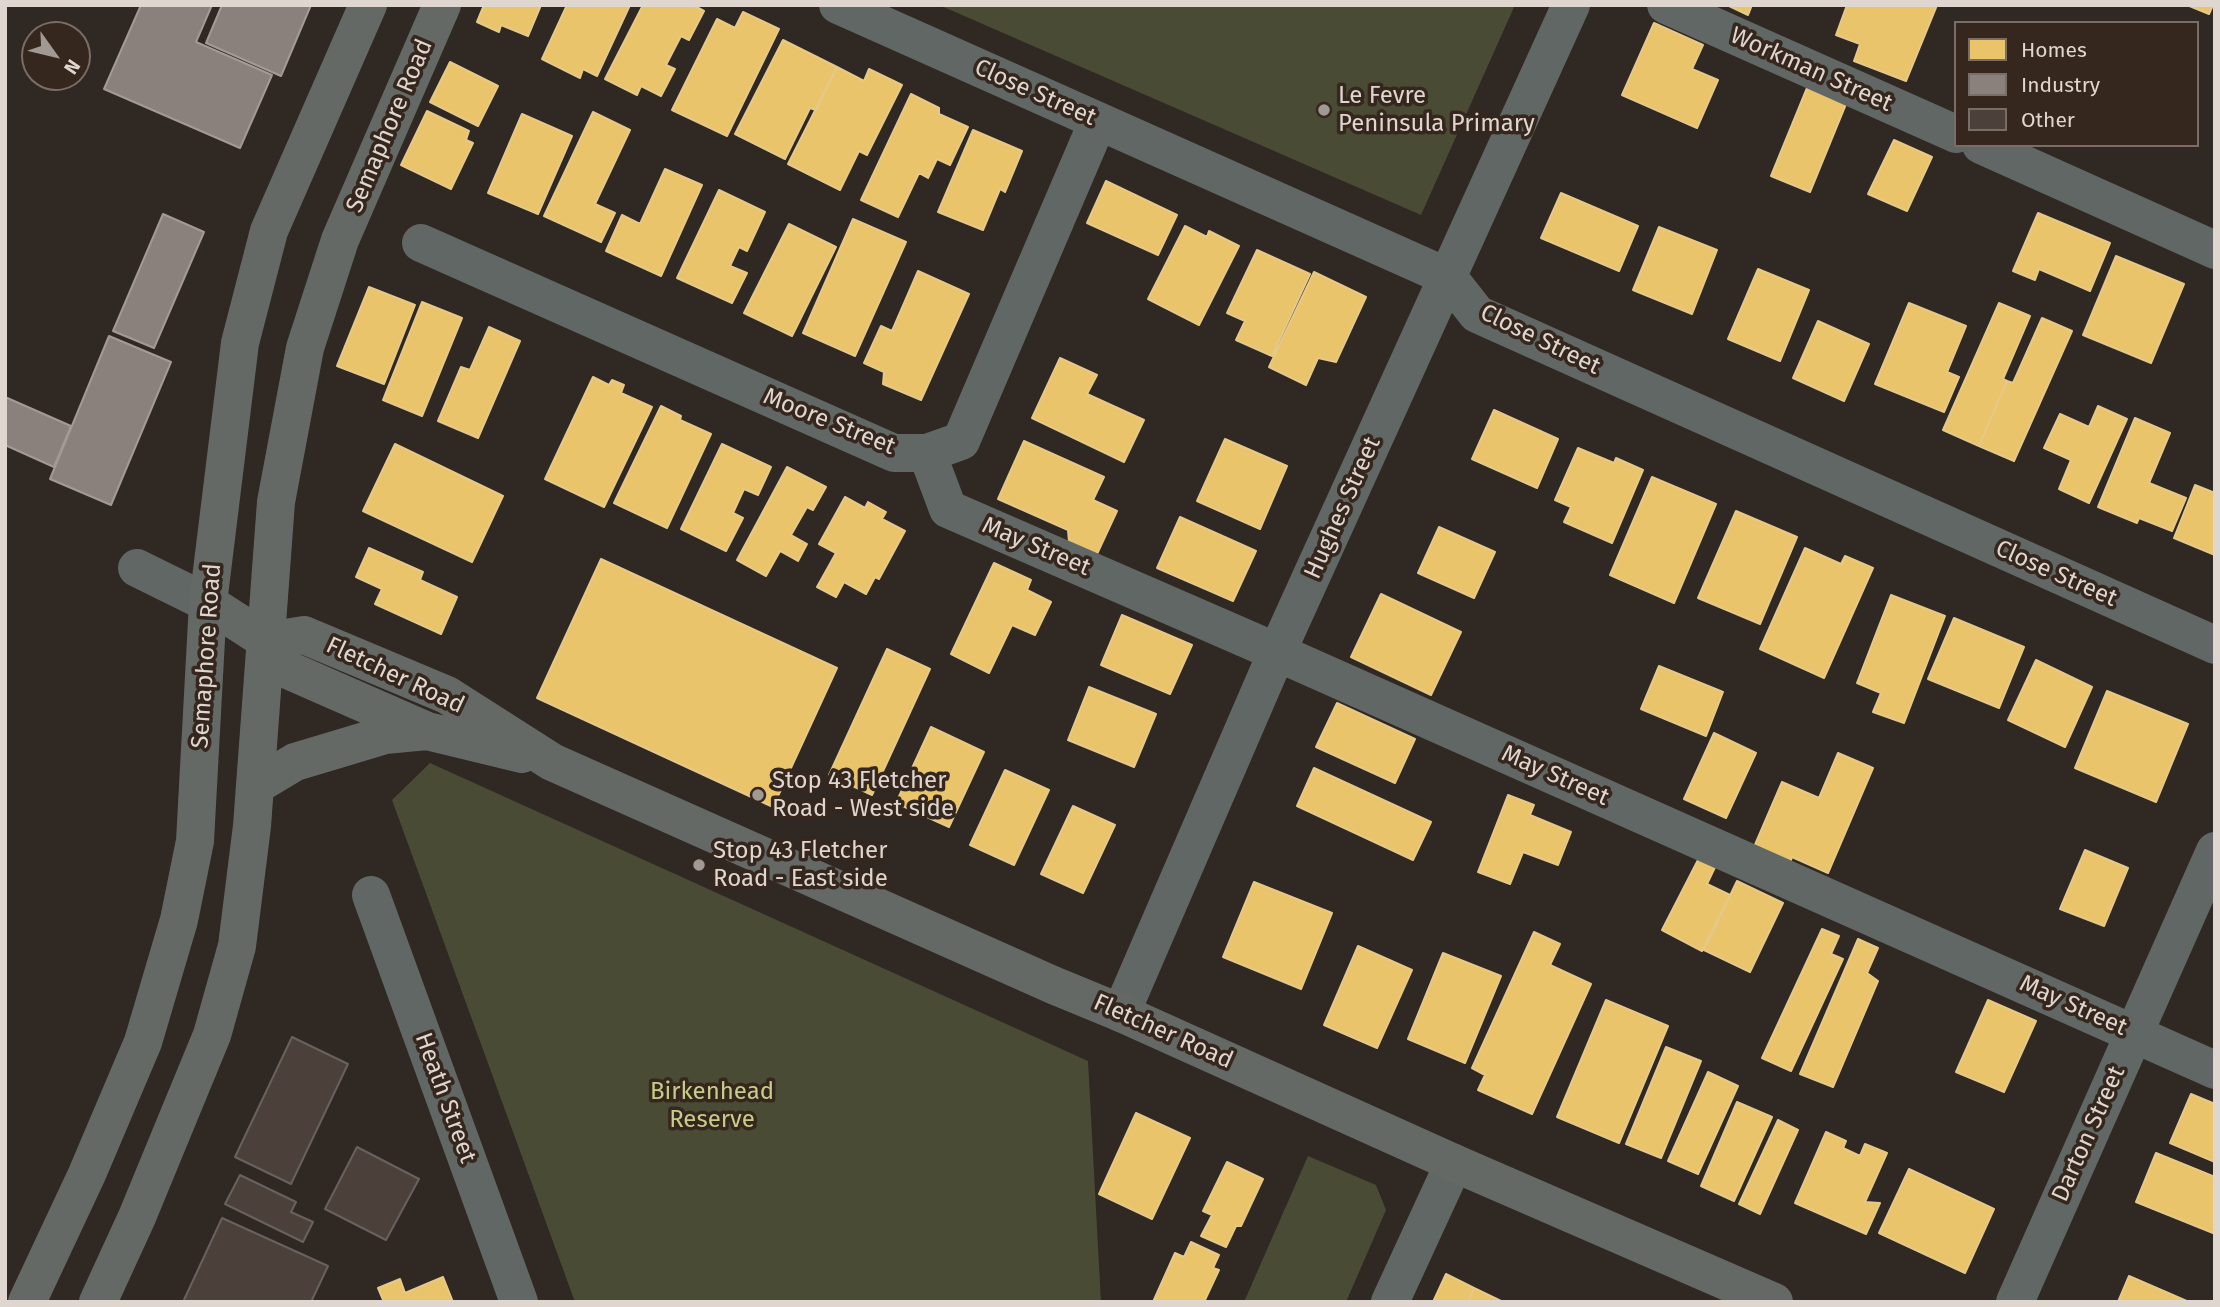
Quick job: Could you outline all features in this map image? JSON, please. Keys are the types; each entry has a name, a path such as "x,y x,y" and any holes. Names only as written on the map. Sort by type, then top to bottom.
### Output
{"main road":[{"name":"Semaphore Road","path":"27,1302 143,1042 179,920 195,841 208,603 240,343 269,231 309,135 369,5"},
{"name":"Semaphore Road","path":"98,1302 212,1035 237,946 255,786 276,502 305,348 340,240 442,5"},
{"name":"Fletcher Road","path":"208,603 267,641 288,670 427,731 552,762"},
{"name":"Fletcher Road","path":"267,641 304,635 447,695 552,762 1454,1163 1774,1302"},
{"path":"255,786 295,762 385,735 427,731"}],"street":[{"name":"Close Street","path":"838,5 1448,277 1477,314 2215,645"},
{"name":"Hughes Street","path":"1121,1013 1278,652 1571,5"},
{"name":"Workman Street","path":"1666,5 1954,133"},
{"name":"Moore Street","path":"421,243 894,453 927,453 961,441 1098,121"},
{"path":"1984,147 2215,250"},
{"name":"May Street","path":"927,453 948,509 1278,652 2215,1070"},
{"path":"137,568 208,603"},
{"name":"Darton Street","path":"2015,1302 2215,851"},
{"name":"Heath Street","path":"371,895 519,1302"},
{"path":"1391,1302 1454,1163"}],"green space":[{"name":"Le Fevre Peninsula Primary","path":"939,5 1515,5 1421,215"},
{"name":"Birkenhead Reserve","path":"430,763 1088,1061 1101,1302 575,1302 392,800"},
{"path":"1308,1156 1376,1185 1386,1210 1346,1302 1244,1302"}],"building: Homes":[{"path":"484,5 541,5 528,36 501,25 499,32 477,22"},
{"path":"567,5 630,5 597,76 583,69 580,78 542,59"},
{"path":"643,5 693,5 704,11 689,40 681,36 666,65 675,69 661,96 641,86 637,95 605,79"},
{"path":"1727,5 1752,5 1748,15"},
{"path":"1847,5 1937,5 1906,81 1854,61 1860,44 1836,35"},
{"path":"2187,5 2213,5 2209,14"},
{"path":"743,12 779,29 727,136 672,110 717,19 735,28"},
{"path":"1654,23 1703,45 1692,69 1718,80 1697,128 1622,95"},
{"path":"783,40 837,67 816,110 810,108 785,159 735,134"},
{"path":"450,62 498,86 478,126 430,102"},
{"path":"837,67 864,81 869,69 902,85 867,155 859,151 840,190 788,164"},
{"path":"1807,88 1846,104 1810,192 1771,176"},
{"path":"911,94 939,108 939,114 968,127 950,165 937,159 928,178 919,173 898,217 861,200"},
{"path":"427,111 469,131 466,140 473,143 451,189 401,165"},
{"path":"593,112 630,130 595,204 615,213 601,242 544,216"},
{"path":"522,114 572,136 538,214 488,193"},
{"path":"973,130 1022,151 1005,192 1000,189 983,230 938,212"},
{"path":"1894,140 1932,157 1907,211 1868,194"},
{"path":"665,169 702,185 661,276 606,251 622,215 640,224"},
{"path":"1106,181 1177,215 1158,255 1087,223"},
{"path":"719,190 765,212 747,251 739,247 730,266 747,273 732,303 677,278"},
{"path":"1561,193 1638,226 1619,271 1541,238"},
{"path":"2038,213 2110,243 2090,291 2039,269 2035,280 2013,271"},
{"path":"853,219 906,242 855,356 803,333"},
{"path":"789,224 836,247 792,336 744,313"},
{"path":"1185,226 1207,237 1209,231 1239,246 1199,325 1148,299"},
{"path":"1659,227 1717,250 1692,314 1633,290"},
{"path":"1257,250 1310,274 1272,356 1236,340 1245,321 1227,313"},
{"path":"2116,256 2184,284 2151,363 2083,335"},
{"path":"1758,269 1809,290 1780,361 1728,339"},
{"path":"918,271 969,294 921,400 883,384 884,372 864,363 881,326 892,331"},
{"path":"1314,272 1366,297 1336,362 1318,358 1306,385 1269,367"},
{"path":"369,287 415,305 384,384 337,366"},
{"path":"422,302 462,318 422,416 383,400"},
{"path":"1909,303 1966,326 1947,372 1959,377 1944,412 1875,384"},
{"path":"1999,303 2030,316 2003,379 2007,381 1979,446 1943,430"},
{"path":"2042,318 2072,331 2014,461 1979,446 2007,381 2013,383"},
{"path":"1818,321 1869,344 1844,401 1793,378"},
{"path":"489,327 520,341 478,438 438,421 461,367 470,370"},
{"path":"1060,358 1097,375 1087,394 1144,420 1124,462 1032,418"},
{"path":"593,377 609,385 612,380 624,385 621,393 652,407 604,507 545,479"},
{"path":"661,406 681,416 680,420 711,434 667,528 614,503"},
{"path":"2098,406 2127,419 2089,503 2059,489 2071,460 2044,448 2060,414 2089,427"},
{"path":"1494,410 1558,439 1537,488 1472,459"},
{"path":"2135,418 2170,433 2149,483 2186,498 2172,531 2139,518 2137,523 2098,507"},
{"path":"1225,439 1287,466 1260,529 1197,501"},
{"path":"1024,441 1104,477 1093,500 1117,511 1097,554 1069,542 1068,530 998,499"},
{"path":"395,444 503,496 472,562 363,511"},
{"path":"722,444 771,467 758,495 744,489 733,513 743,518 726,551 681,529"},
{"path":"1578,448 1614,463 1616,458 1643,470 1612,543 1564,522 1571,507 1555,500"},
{"path":"787,467 826,487 813,510 807,507 791,535 807,544 798,561 780,551 766,576 737,560"},
{"path":"1652,477 1716,504 1674,603 1610,575"},
{"path":"2195,485 2215,493 2215,555 2174,538"},
{"path":"845,497 865,508 868,502 886,512 882,519 905,531 879,579 875,577 866,594 844,582 836,597 817,587 836,553 819,544"},
{"path":"1736,511 1797,537 1760,624 1698,598"},
{"path":"1180,517 1256,551 1233,601 1157,568"},
{"path":"1439,527 1495,552 1474,598 1418,573"},
{"path":"369,548 423,572 420,580 457,597 441,634 375,604 382,589 356,577"},
{"path":"1805,548 1841,564 1845,556 1873,568 1824,678 1760,649"},
{"path":"601,559 837,668 773,807 537,698"},
{"path":"994,563 1031,580 1027,590 1051,602 1035,635 1012,625 989,673 951,654"},
{"path":"1381,594 1461,632 1431,695 1351,657"},
{"path":"1891,595 1945,616 1904,723 1873,712 1881,693 1857,683"},
{"path":"1122,615 1192,645 1170,694 1101,665"},
{"path":"1954,618 2024,647 1999,708 1928,679"},
{"path":"887,649 930,669 872,795 829,775"},
{"path":"2036,660 2092,687 2065,747 2008,720"},
{"path":"1659,666 1723,692 1706,736 1641,709"},
{"path":"1089,687 1156,714 1134,767 1068,740"},
{"path":"2107,691 2188,724 2156,802 2075,768"},
{"path":"1337,703 1415,739 1395,783 1316,747"},
{"path":"931,727 984,752 949,827 896,803"},
{"path":"1714,733 1756,753 1726,818 1684,799"},
{"path":"1838,753 1873,768 1828,873 1792,857 1790,863 1754,847 1782,782 1819,798"},
{"path":"1314,768 1431,822 1413,860 1297,806"},
{"path":"1005,770 1049,790 1014,865 970,845"},
{"path":"1508,795 1534,805 1530,815 1571,832 1558,865 1523,852 1510,884 1478,872"},
{"path":"1073,806 1115,825 1083,893 1041,874"},
{"path":"2085,850 2128,868 2104,926 2060,909"},
{"path":"1699,858 1718,861 1707,884 1730,895 1702,951 1662,930"},
{"path":"1737,881 1783,903 1750,972 1704,950"},
{"path":"1254,882 1332,913 1301,989 1223,957"},
{"path":"1822,929 1839,936 1831,954 1843,959 1791,1071 1762,1058"},
{"path":"1534,932 1560,944 1550,965 1591,984 1532,1114 1478,1090 1485,1075 1472,1068"},
{"path":"1858,939 1878,948 1867,973 1878,981 1833,1087 1800,1074"},
{"path":"1358,946 1412,970 1377,1048 1324,1025"},
{"path":"1443,953 1501,976 1465,1063 1408,1039"},
{"path":"1606,1000 1668,1026 1619,1143 1557,1117"},
{"path":"1988,1000 2036,1021 2004,1092 1956,1072"},
{"path":"1666,1047 1701,1061 1661,1158 1626,1144"},
{"path":"1708,1072 1738,1086 1698,1174 1668,1161"},
{"path":"2191,1094 2215,1104 2215,1162 2170,1143"},
{"path":"1737,1102 1772,1117 1734,1201 1701,1186"},
{"path":"1136,1113 1190,1138 1152,1219 1099,1194"},
{"path":"1778,1120 1798,1130 1760,1214 1739,1204"},
{"path":"1826,1132 1846,1141 1843,1148 1860,1156 1865,1144 1887,1153 1865,1202 1880,1203 1866,1234 1795,1203"},
{"path":"2156,1153 2215,1177 2213,1233 2136,1202"},
{"path":"1227,1162 1263,1179 1241,1226 1236,1226 1226,1247 1201,1236 1212,1215 1203,1211"},
{"path":"1909,1169 1994,1209 1965,1273 1879,1233"},
{"path":"1191,1242 1219,1255 1213,1268 1219,1270 1204,1302 1153,1302 1175,1253 1184,1257"},
{"path":"1446,1274 1474,1288 1468,1302 1433,1302"},
{"path":"2129,1276 2189,1302 2118,1302"},
{"path":"443,1277 453,1302 384,1302 378,1288 400,1279 405,1293"},
{"path":"1474,1288 1501,1301 1501,1302 1468,1302"}],"building: Industry":[{"path":"141,5 212,5 196,42 272,75 240,148 104,89"},
{"path":"222,5 311,5 281,76 206,43"},
{"path":"163,214 204,232 154,348 113,331"},
{"path":"109,336 171,362 111,505 50,479"},
{"path":"5,397 71,426 54,467 5,445"}],"building: Other":[{"path":"292,1037 348,1064 291,1184 235,1157"},
{"path":"357,1147 419,1179 386,1240 325,1209"},
{"path":"240,1175 296,1202 291,1212 313,1222 303,1242 225,1204"},
{"path":"222,1218 328,1266 311,1302 183,1302"}],"place":[{"name":"Le Fevre Peninsula Primary","path":"1324,110"},
{"name":"Stop 43 Fletcher Road - West side","path":"758,795"},
{"name":"Stop 43 Fletcher Road - East side","path":"699,865"}]}
